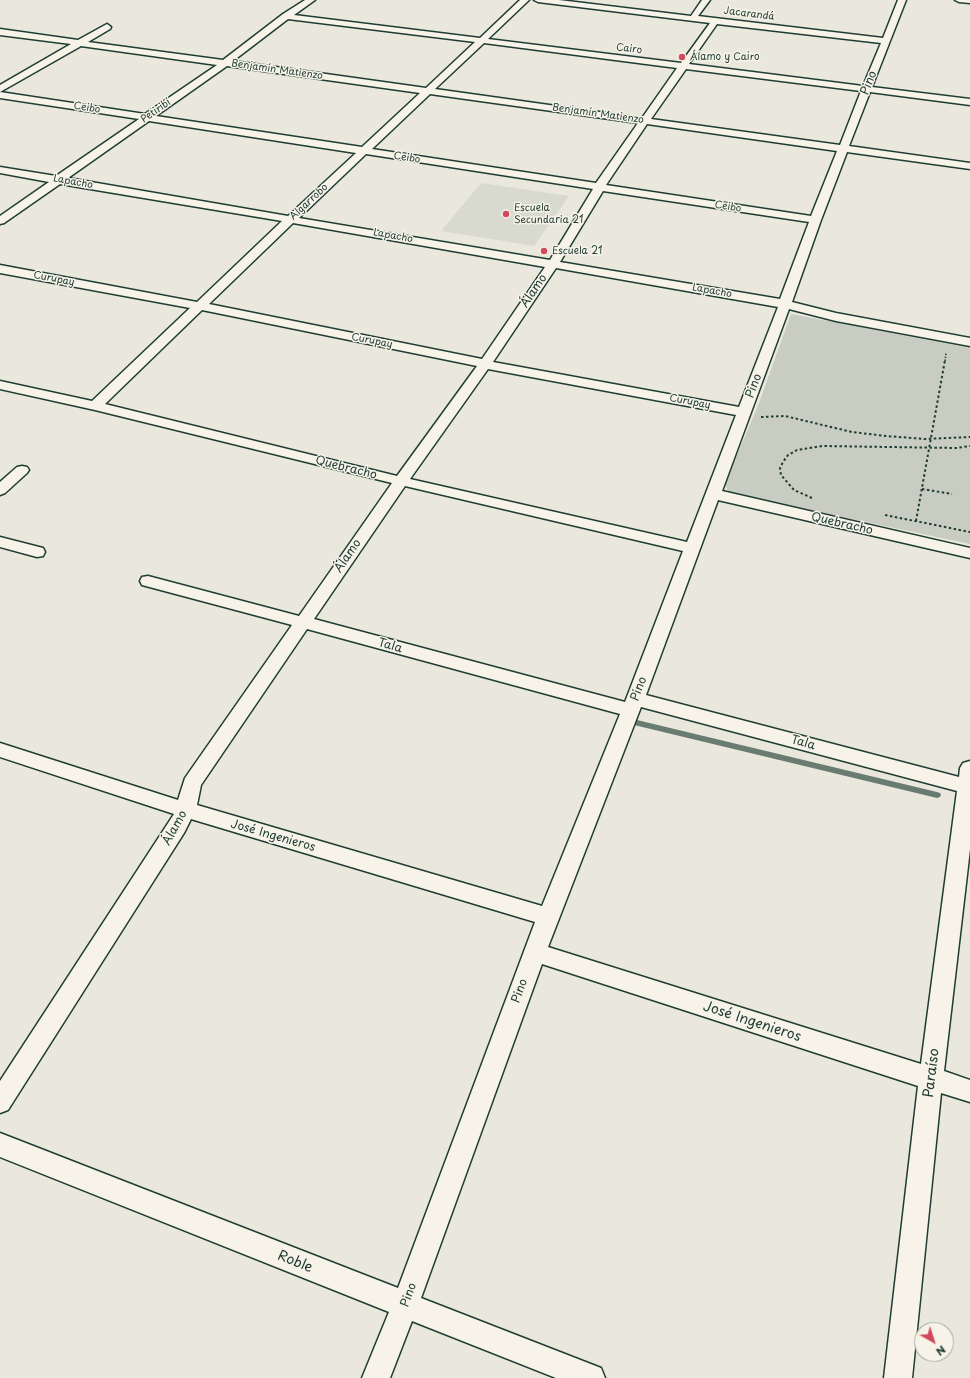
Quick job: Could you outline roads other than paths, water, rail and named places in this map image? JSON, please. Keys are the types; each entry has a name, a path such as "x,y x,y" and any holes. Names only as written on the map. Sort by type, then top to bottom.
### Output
{"street":[{"name":"Petiribí","path":"0,221 225,63 286,16 312,0"},
{"name":"Algarrobo","path":"95,406 291,219 525,0"},
{"name":"Jacarandá","path":"542,0 886,41"},
{"path":"693,18 706,0"},
{"name":"Pino","path":"376,1378 405,1305 548,917 633,705 714,494 815,220 902,0"},
{"path":"959,0 970,1"},
{"name":"Cairo","path":"286,16 970,102"},
{"name":"Álamo","path":"0,1102 177,827 186,810 192,783 400,482 485,364 553,264 600,187 644,120 715,21"},
{"path":"0,89 107,27"},
{"name":"Benjamín Matienzo","path":"0,32 970,166"},
{"name":"Ceibo","path":"0,95 363,152 815,220"},
{"name":"Lapacho","path":"0,170 785,304 836,317 970,342"},
{"name":"Curupay","path":"0,269 199,306 743,416"},
{"name":"Quebracho","path":"0,385 95,406 400,482 693,548"},
{"path":"0,490 22,470"},
{"name":"Quebracho","path":"714,494 970,553"},
{"path":"0,542 37,552"},
{"name":"Tala","path":"148,582 302,623 633,705 969,780"},
{"name":"José Ingenieros","path":"0,750 186,810 548,917"},
{"name":"Paraíso","path":"898,1378 931,1079 969,780"},
{"name":"José Ingenieros","path":"535,952 970,1091"},
{"name":"Roble","path":"0,1145 591,1378"}],"waterway":[{"path":"637,723 937,795"}],"place":[{"name":"Álamo y Cairo","path":"682,57"},
{"name":"Escuela Secundaria 21","path":"506,214"},
{"name":"Escuela 21","path":"544,251"}]}
